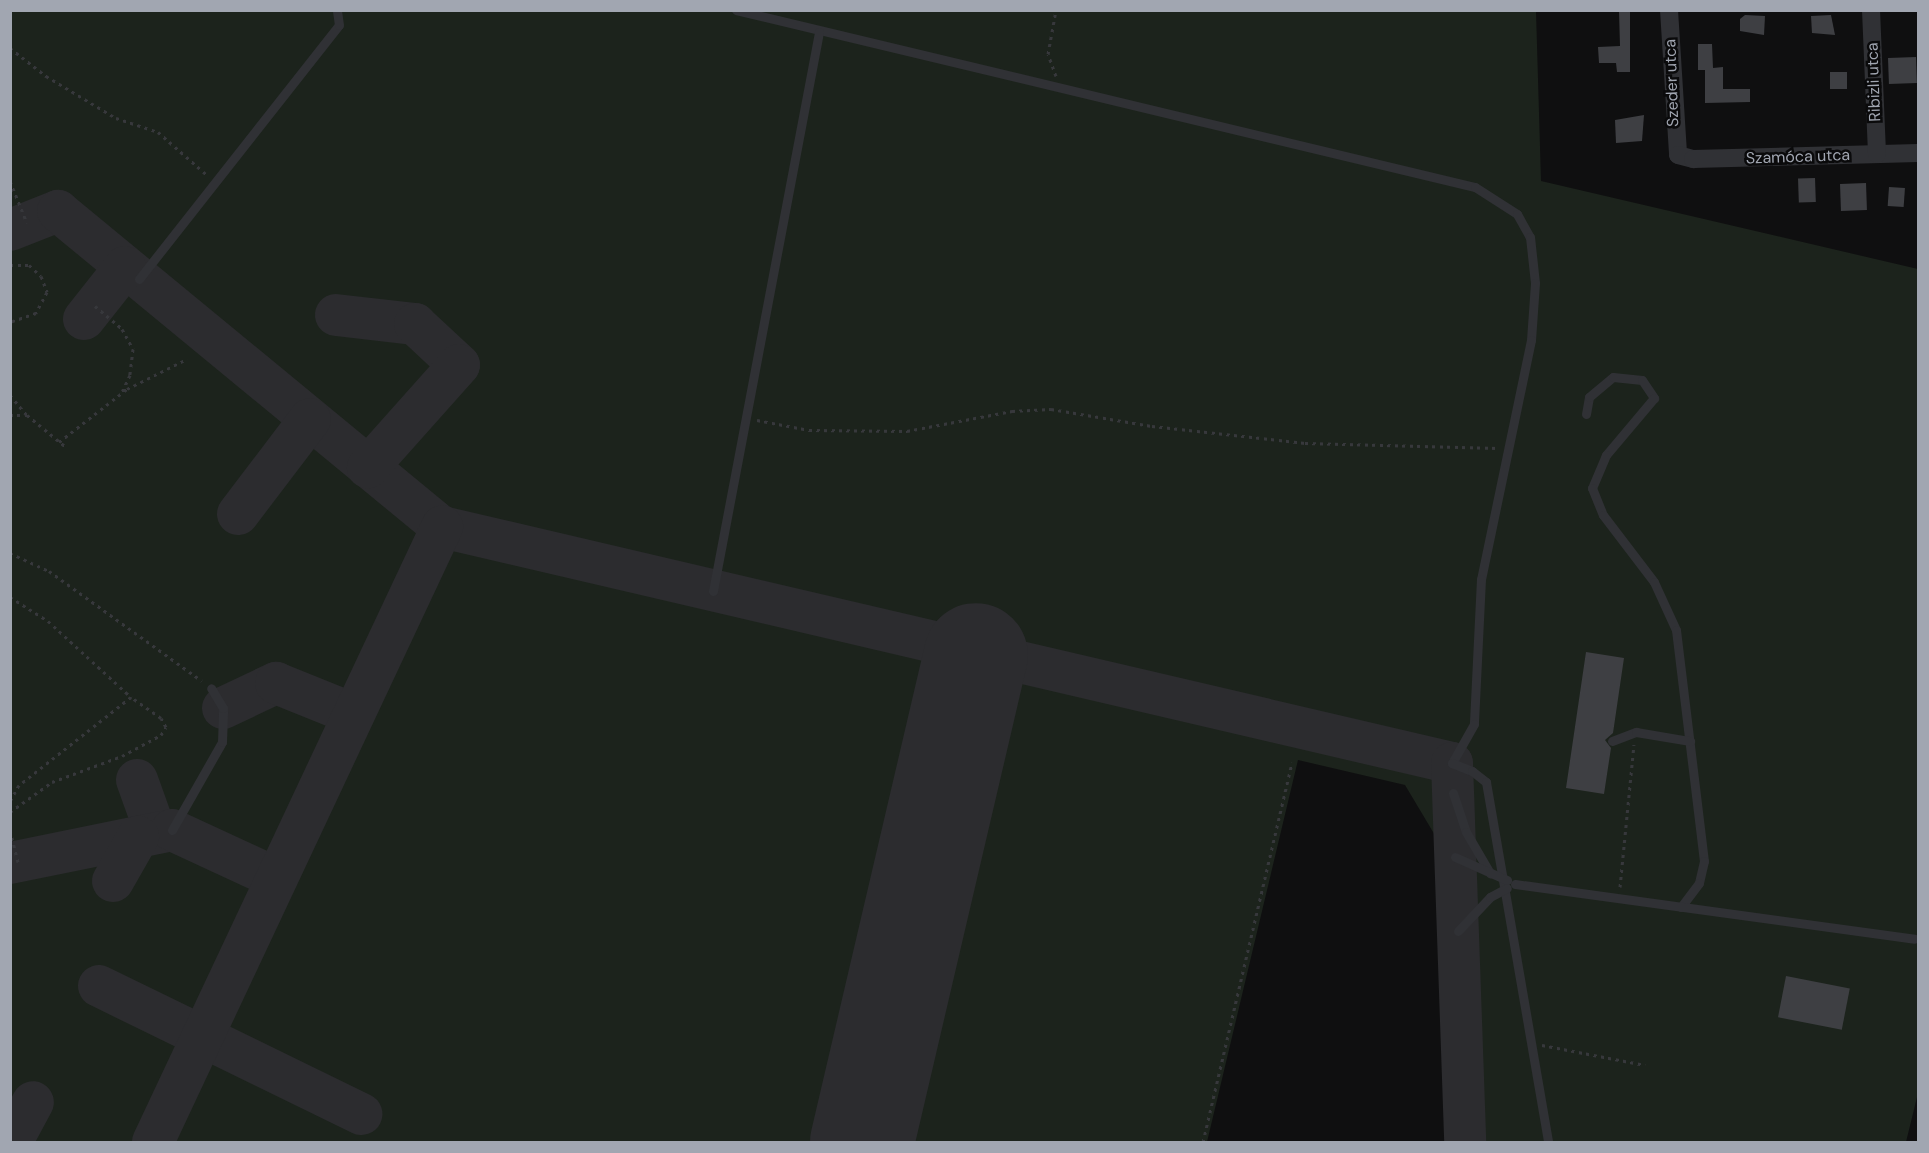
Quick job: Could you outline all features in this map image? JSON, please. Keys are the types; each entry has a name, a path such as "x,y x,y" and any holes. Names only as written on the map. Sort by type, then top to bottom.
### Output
{"street":[{"name":"Szeder utca","path":"1669,10 1678,155"},
{"name":"Ribizli utca","path":"1871,10 1877,154"},
{"name":"Szamóca utca","path":"1678,155 1693,159 1918,153"}],"lane":[{"path":"139,279 339,25 338,10"},
{"path":"736,10 819,32 1475,187 1517,214 1530,237 1536,283 1531,340 1482,579 1474,724 1452,763 1486,782 1548,1143"},
{"path":"713,591 819,32"},
{"path":"1586,414 1589,397 1612,377 1642,380 1654,398 1606,455 1592,488 1603,514 1654,582 1670,611 1690,741 1704,861 1699,883 1681,907"},
{"path":"172,830 222,742 224,708 211,688"},
{"path":"1612,741 1636,732 1690,741"},
{"path":"1453,793 1466,832 1480,862 1491,875"},
{"path":"1455,857 1515,884 1914,939"},
{"path":"1458,931 1490,897 1515,884"}],"path":[{"path":"1056,10 1048,54 1062,90"},
{"path":"10,48 46,76 116,118 158,132 215,182"},
{"path":"10,181 27,223"},
{"path":"10,265 29,265 41,276 47,292 36,313 10,322"},
{"path":"95,306 122,329 133,349 130,375 121,393"},
{"path":"59,442 121,393 187,359"},
{"path":"10,395 27,415 66,447"},
{"path":"746,418 809,430 907,431 1012,411 1051,409 1152,426 1305,443 1509,448"},
{"path":"10,415 27,415"},
{"path":"10,553 49,571 211,688"},
{"path":"10,597 48,621 131,697 161,718 166,727 153,743 52,782 10,812"},
{"path":"10,801 19,785 131,697"},
{"path":"1619,898 1626,796 1636,732"},
{"path":"1203,1143 1292,762"},
{"path":"10,830 18,862"},
{"path":"1531,1043 1645,1065"}],"shaded area":[{"path":"10,11 1536,11 1541,181 1918,269 1918,1093 1906,1142 1448,1142 1436,837 1405,785 1298,760 1207,1142 11,1142"}],"building":[{"path":"1619,11 1630,11 1630,72 1617,72 1616,63 1599,63 1598,47 1620,46"},
{"path":"1745,15 1765,16 1764,35 1740,31 1740,19"},
{"path":"1831,15 1835,35 1812,33 1811,16"},
{"path":"1698,44 1712,44 1713,68 1723,67 1723,89 1750,89 1750,102 1705,103 1705,70 1698,70"},
{"path":"1916,57 1917,83 1889,84 1888,58"},
{"path":"1830,72 1847,72 1847,89 1830,89"},
{"path":"1644,115 1642,141 1616,143 1615,120"},
{"path":"1815,178 1816,202 1799,203 1798,179"},
{"path":"1866,183 1867,210 1841,211 1840,184"},
{"path":"1889,187 1905,188 1904,207 1888,206"},
{"path":"1586,652 1624,658 1613,733 1605,740 1611,748 1604,794 1566,788"},
{"path":"1786,976 1850,988 1842,1030 1778,1017"}],"taxiway":[{"path":"10,230 58,211 442,527 1452,763 1465,1142"},
{"path":"84,319 125,267"},
{"path":"336,315 415,324 459,365 368,467"},
{"path":"238,514 310,419"},
{"path":"153,1142 442,527"},
{"path":"223,708 276,683 353,714"},
{"path":"137,780 156,833"},
{"path":"10,863 172,830 276,878"},
{"path":"113,881 138,837"},
{"path":"99,986 361,1114"},
{"path":"12,1141 33,1102"}],"runway":[{"path":"862,1142 976,655"}]}
